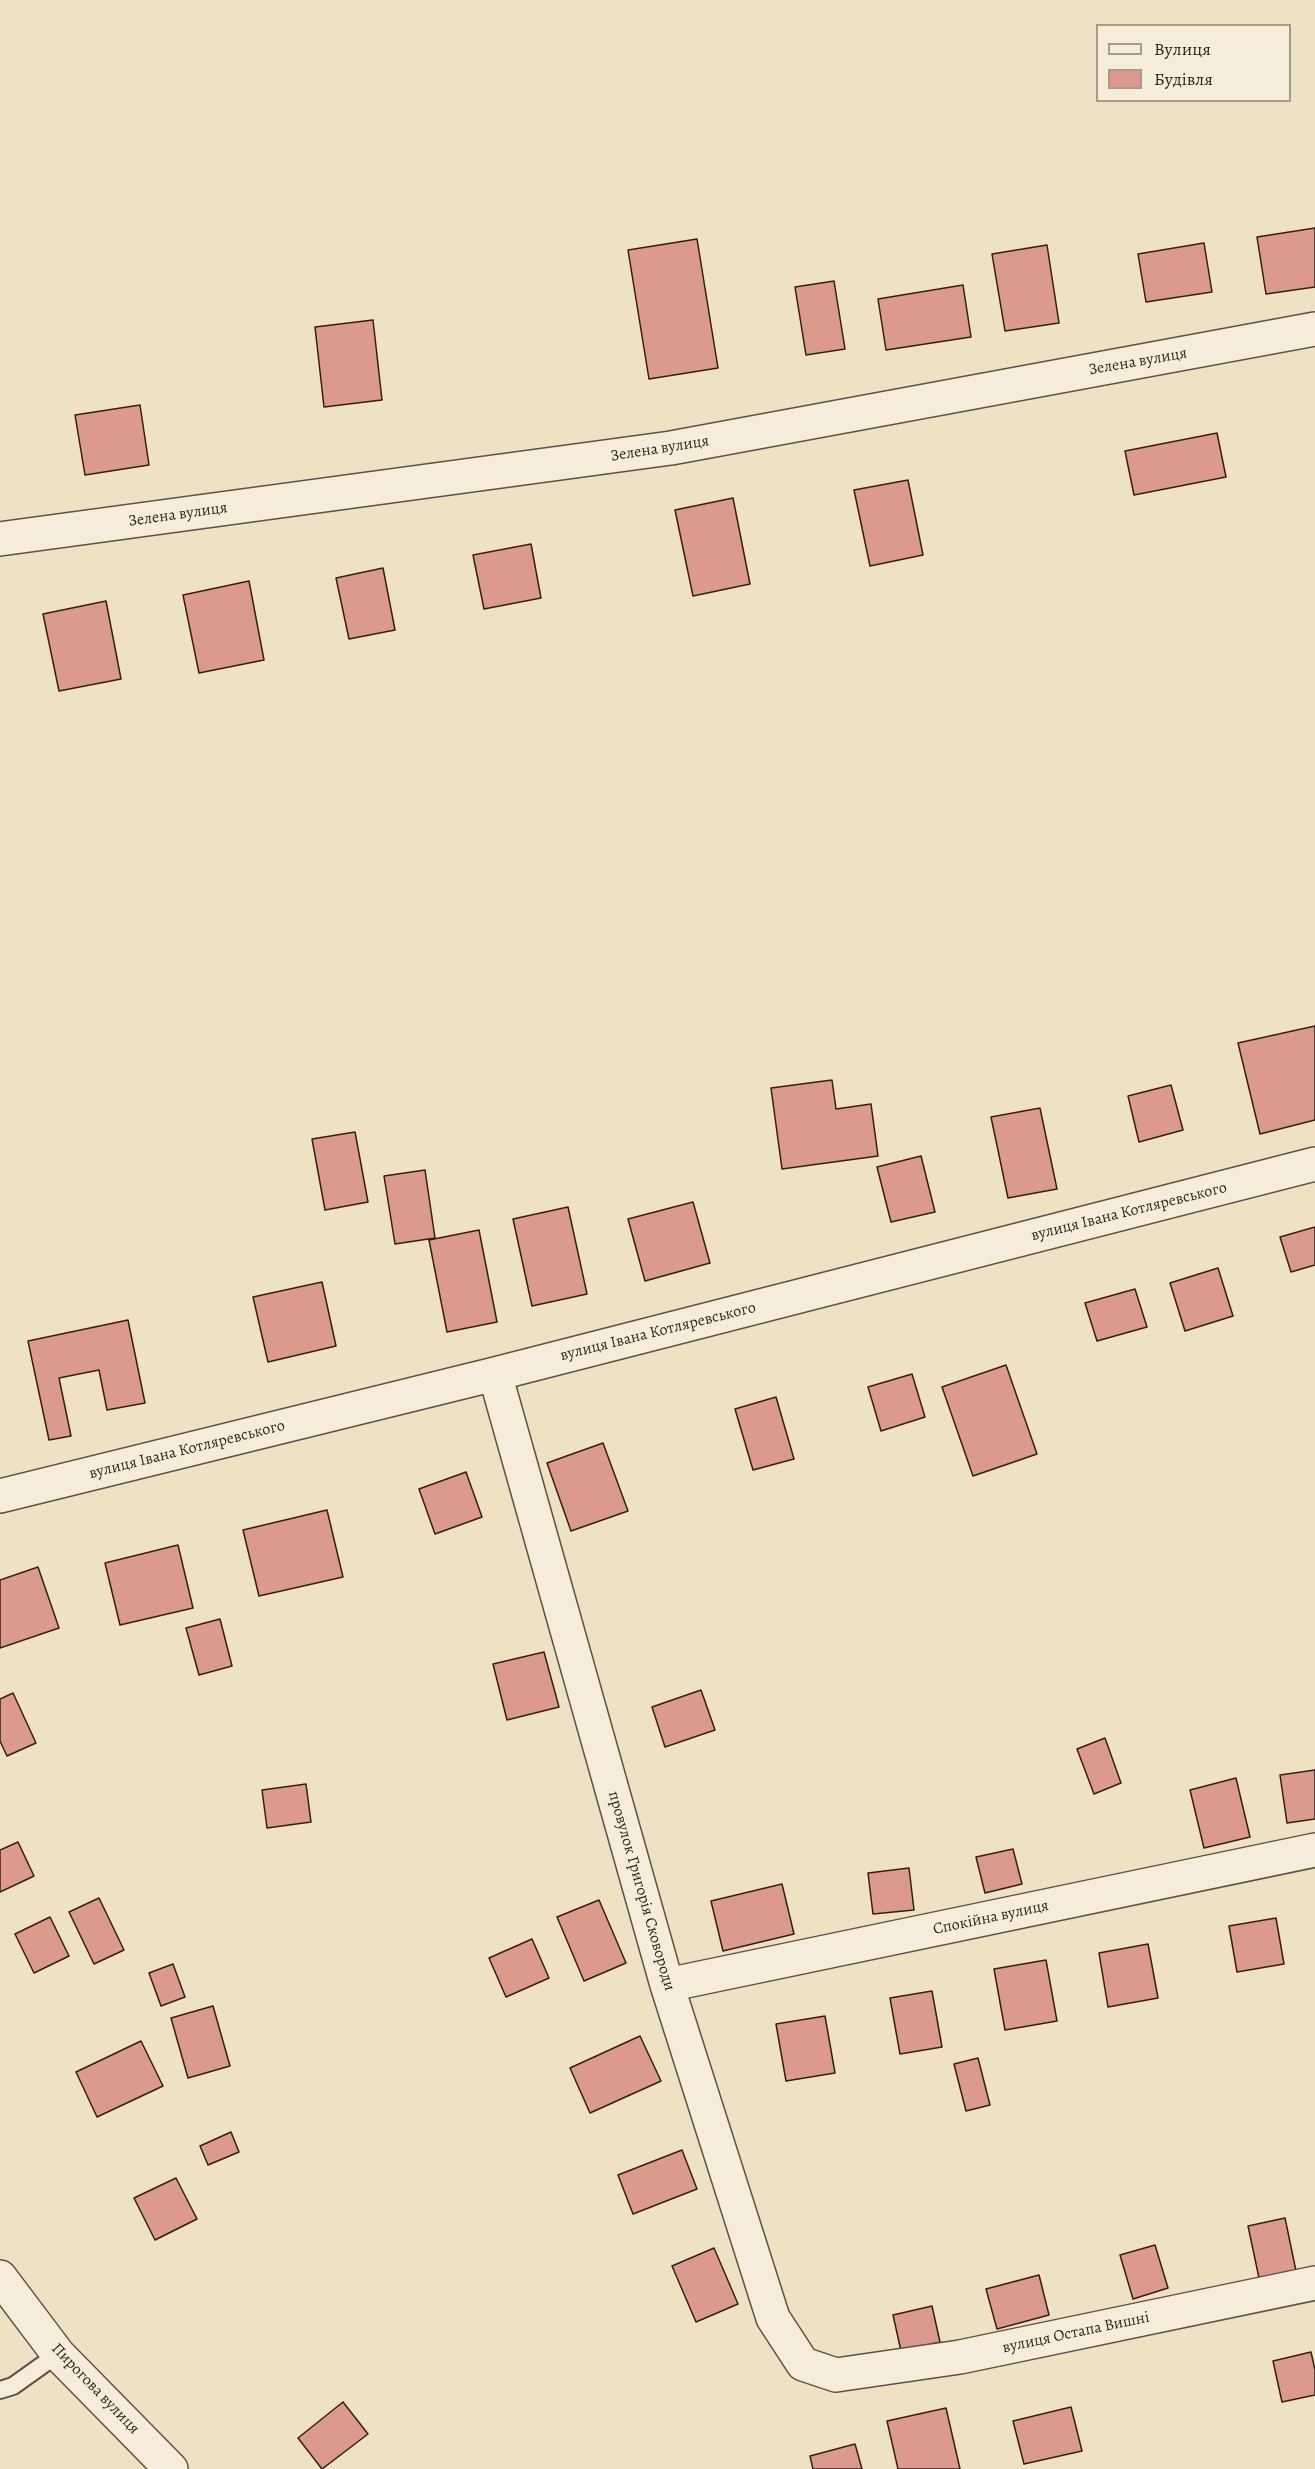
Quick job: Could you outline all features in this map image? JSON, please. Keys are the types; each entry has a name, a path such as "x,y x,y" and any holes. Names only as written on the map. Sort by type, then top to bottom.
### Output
{"street":[{"name":"Зелена вулиця","path":"0,539 671,448 1315,329"},
{"name":"вулиця Івана Котляревського","path":"0,1496 495,1374 1315,1164"},
{"name":"провулок Григорія Сковороди","path":"495,1374 667,1985 774,2318 803,2364 836,2375"},
{"name":"Спокійна вулиця","path":"667,1985 1315,1850"},
{"name":"Пирогова вулиця","path":"0,2277 58,2354 171,2469"},
{"name":"вулиця Остапа Вишні","path":"836,2375 960,2357 1315,2283"}],"lane":[{"path":"0,2390 13,2386 58,2354"}],"building":[{"path":"1315,228 1315,287 1266,294 1257,237"},
{"path":"697,239 718,368 649,379 628,250"},
{"path":"1204,243 1212,292 1146,302 1138,254"},
{"path":"1047,245 1059,323 1005,331 992,254"},
{"path":"834,281 845,349 806,355 795,287"},
{"path":"963,285 971,337 886,350 878,299"},
{"path":"373,320 382,400 324,407 315,327"},
{"path":"140,405 149,465 85,475 75,415"},
{"path":"1217,433 1226,477 1134,495 1125,451"},
{"path":"908,480 923,555 870,566 854,490"},
{"path":"733,498 750,584 693,596 675,510"},
{"path":"531,544 541,598 484,609 473,555"},
{"path":"383,568 395,630 349,639 336,578"},
{"path":"249,581 264,660 199,673 183,595"},
{"path":"106,601 121,679 59,691 43,614"},
{"path":"1315,1026 1315,1120 1260,1134 1238,1043"},
{"path":"832,1080 836,1109 871,1104 878,1156 782,1169 771,1088"},
{"path":"1171,1085 1183,1130 1139,1142 1128,1096"},
{"path":"1040,1108 1057,1189 1008,1198 991,1117"},
{"path":"355,1132 368,1202 325,1210 312,1139"},
{"path":"921,1156 935,1212 891,1222 877,1167"},
{"path":"425,1170 435,1238 395,1244 384,1176"},
{"path":"693,1202 710,1263 645,1281 628,1219"},
{"path":"568,1207 587,1294 532,1306 513,1219"},
{"path":"1315,1227 1315,1265 1291,1272 1280,1237"},
{"path":"479,1230 497,1322 447,1332 429,1240"},
{"path":"1218,1268 1233,1316 1185,1331 1170,1283"},
{"path":"322,1282 336,1346 268,1362 253,1297"},
{"path":"1135,1289 1147,1327 1097,1341 1085,1303"},
{"path":"128,1320 145,1403 107,1410 99,1370 59,1378 71,1436 49,1440 28,1341"},
{"path":"1006,1365 1037,1454 973,1476 942,1387"},
{"path":"912,1374 925,1417 881,1431 868,1387"},
{"path":"776,1397 794,1459 753,1470 735,1409"},
{"path":"603,1443 628,1511 571,1531 547,1463"},
{"path":"466,1472 482,1517 435,1534 419,1489"},
{"path":"327,1510 343,1577 259,1596 243,1530"},
{"path":"178,1545 193,1608 120,1625 105,1563"},
{"path":"38,1567 59,1628 0,1648 0,1580"},
{"path":"220,1619 232,1666 199,1675 186,1628"},
{"path":"544,1652 559,1707 507,1720 493,1664"},
{"path":"701,1690 715,1730 665,1747 652,1707"},
{"path":"13,1693 36,1743 7,1756 0,1741 0,1699"},
{"path":"1105,1738 1121,1783 1094,1794 1077,1749"},
{"path":"1315,1770 1315,1819 1287,1823 1280,1775"},
{"path":"1236,1778 1250,1837 1204,1848 1190,1790"},
{"path":"306,1784 311,1822 267,1828 262,1790"},
{"path":"18,1842 34,1876 0,1892 0,1850"},
{"path":"1013,1849 1022,1884 985,1893 976,1857"},
{"path":"909,1868 914,1910 873,1914 868,1873"},
{"path":"782,1884 794,1934 723,1951 711,1901"},
{"path":"99,1898 124,1950 94,1964 69,1912"},
{"path":"599,1900 626,1963 584,1981 557,1917"},
{"path":"50,1917 69,1956 34,1973 15,1934"},
{"path":"1276,1918 1284,1964 1237,1972 1229,1926"},
{"path":"532,1939 549,1978 506,1997 489,1958"},
{"path":"1148,1944 1158,1998 1108,2007 1099,1953"},
{"path":"1046,1960 1057,2021 1005,2030 994,1969"},
{"path":"173,1964 185,1997 161,2006 149,1973"},
{"path":"932,1991 942,2047 900,2054 890,1998"},
{"path":"213,2006 230,2066 188,2078 171,2018"},
{"path":"825,2016 835,2073 786,2081 776,2024"},
{"path":"640,2036 661,2081 590,2113 570,2068"},
{"path":"141,2041 163,2086 97,2117 76,2072"},
{"path":"978,2058 990,2105 966,2111 954,2064"},
{"path":"231,2132 239,2152 208,2165 200,2146"},
{"path":"682,2150 697,2189 633,2214 618,2175"},
{"path":"176,2178 197,2219 155,2240 134,2198"},
{"path":"1285,2218 1296,2271 1259,2278 1248,2226"},
{"path":"1155,2245 1168,2288 1133,2299 1120,2255"},
{"path":"714,2248 738,2304 696,2322 672,2266"},
{"path":"1039,2275 1049,2315 997,2329 986,2289"},
{"path":"932,2306 940,2342 901,2351 893,2315"},
{"path":"1311,2352 1315,2370 1315,2395 1282,2402 1273,2361"},
{"path":"343,2402 368,2434 322,2469 298,2438"},
{"path":"1071,2407 1082,2451 1024,2464 1013,2421"},
{"path":"946,2408 960,2469 898,2469 887,2421"},
{"path":"855,2444 862,2469 813,2469 810,2456"}]}
